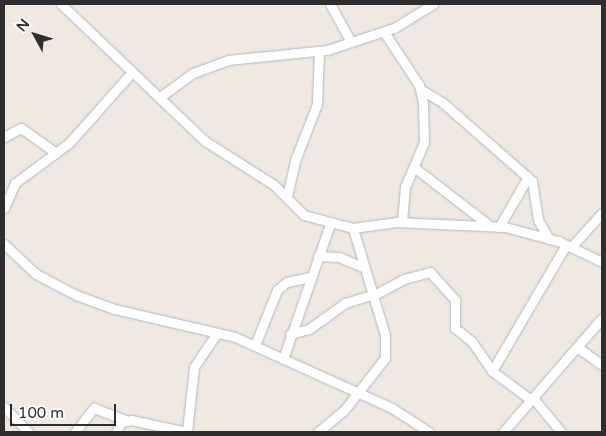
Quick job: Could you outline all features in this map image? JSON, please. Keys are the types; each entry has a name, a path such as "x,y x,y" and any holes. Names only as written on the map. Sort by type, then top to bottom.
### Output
{"street":[{"path":"61,4 204,141 287,196 304,215 330,224 353,228 402,222 494,226 549,239 602,262"},
{"path":"330,4 351,42"},
{"path":"160,97 193,73 228,60 319,51 384,32 418,17 433,4"},
{"path":"384,32 420,89 442,102 528,177 535,188 538,220 549,239"},
{"path":"287,196 296,158 317,104 319,51"},
{"path":"4,208 15,183 56,154 132,72"},
{"path":"402,222 405,188 415,168 424,142 420,89"},
{"path":"4,137 21,128 56,154"},
{"path":"415,168 494,226"},
{"path":"494,226 528,177"},
{"path":"492,371 568,246 602,213"},
{"path":"283,359 310,276 330,224"},
{"path":"318,432 358,394 383,364 386,352 374,294 362,267 353,228"},
{"path":"4,244 36,274 76,294 114,309 217,333 255,345 392,408 429,432"},
{"path":"318,256 339,257 362,267"},
{"path":"290,334 309,329 344,303 374,294 404,279 430,272 454,300 455,328 472,342 492,371 532,399 561,432"},
{"path":"255,345 277,290 287,282 310,276"},
{"path":"503,432 602,318"},
{"path":"75,432 94,408 126,420 185,432 194,367 217,333"},
{"path":"577,347 602,365"},
{"path":"4,408 28,432"},
{"path":"116,432 126,420"}]}
